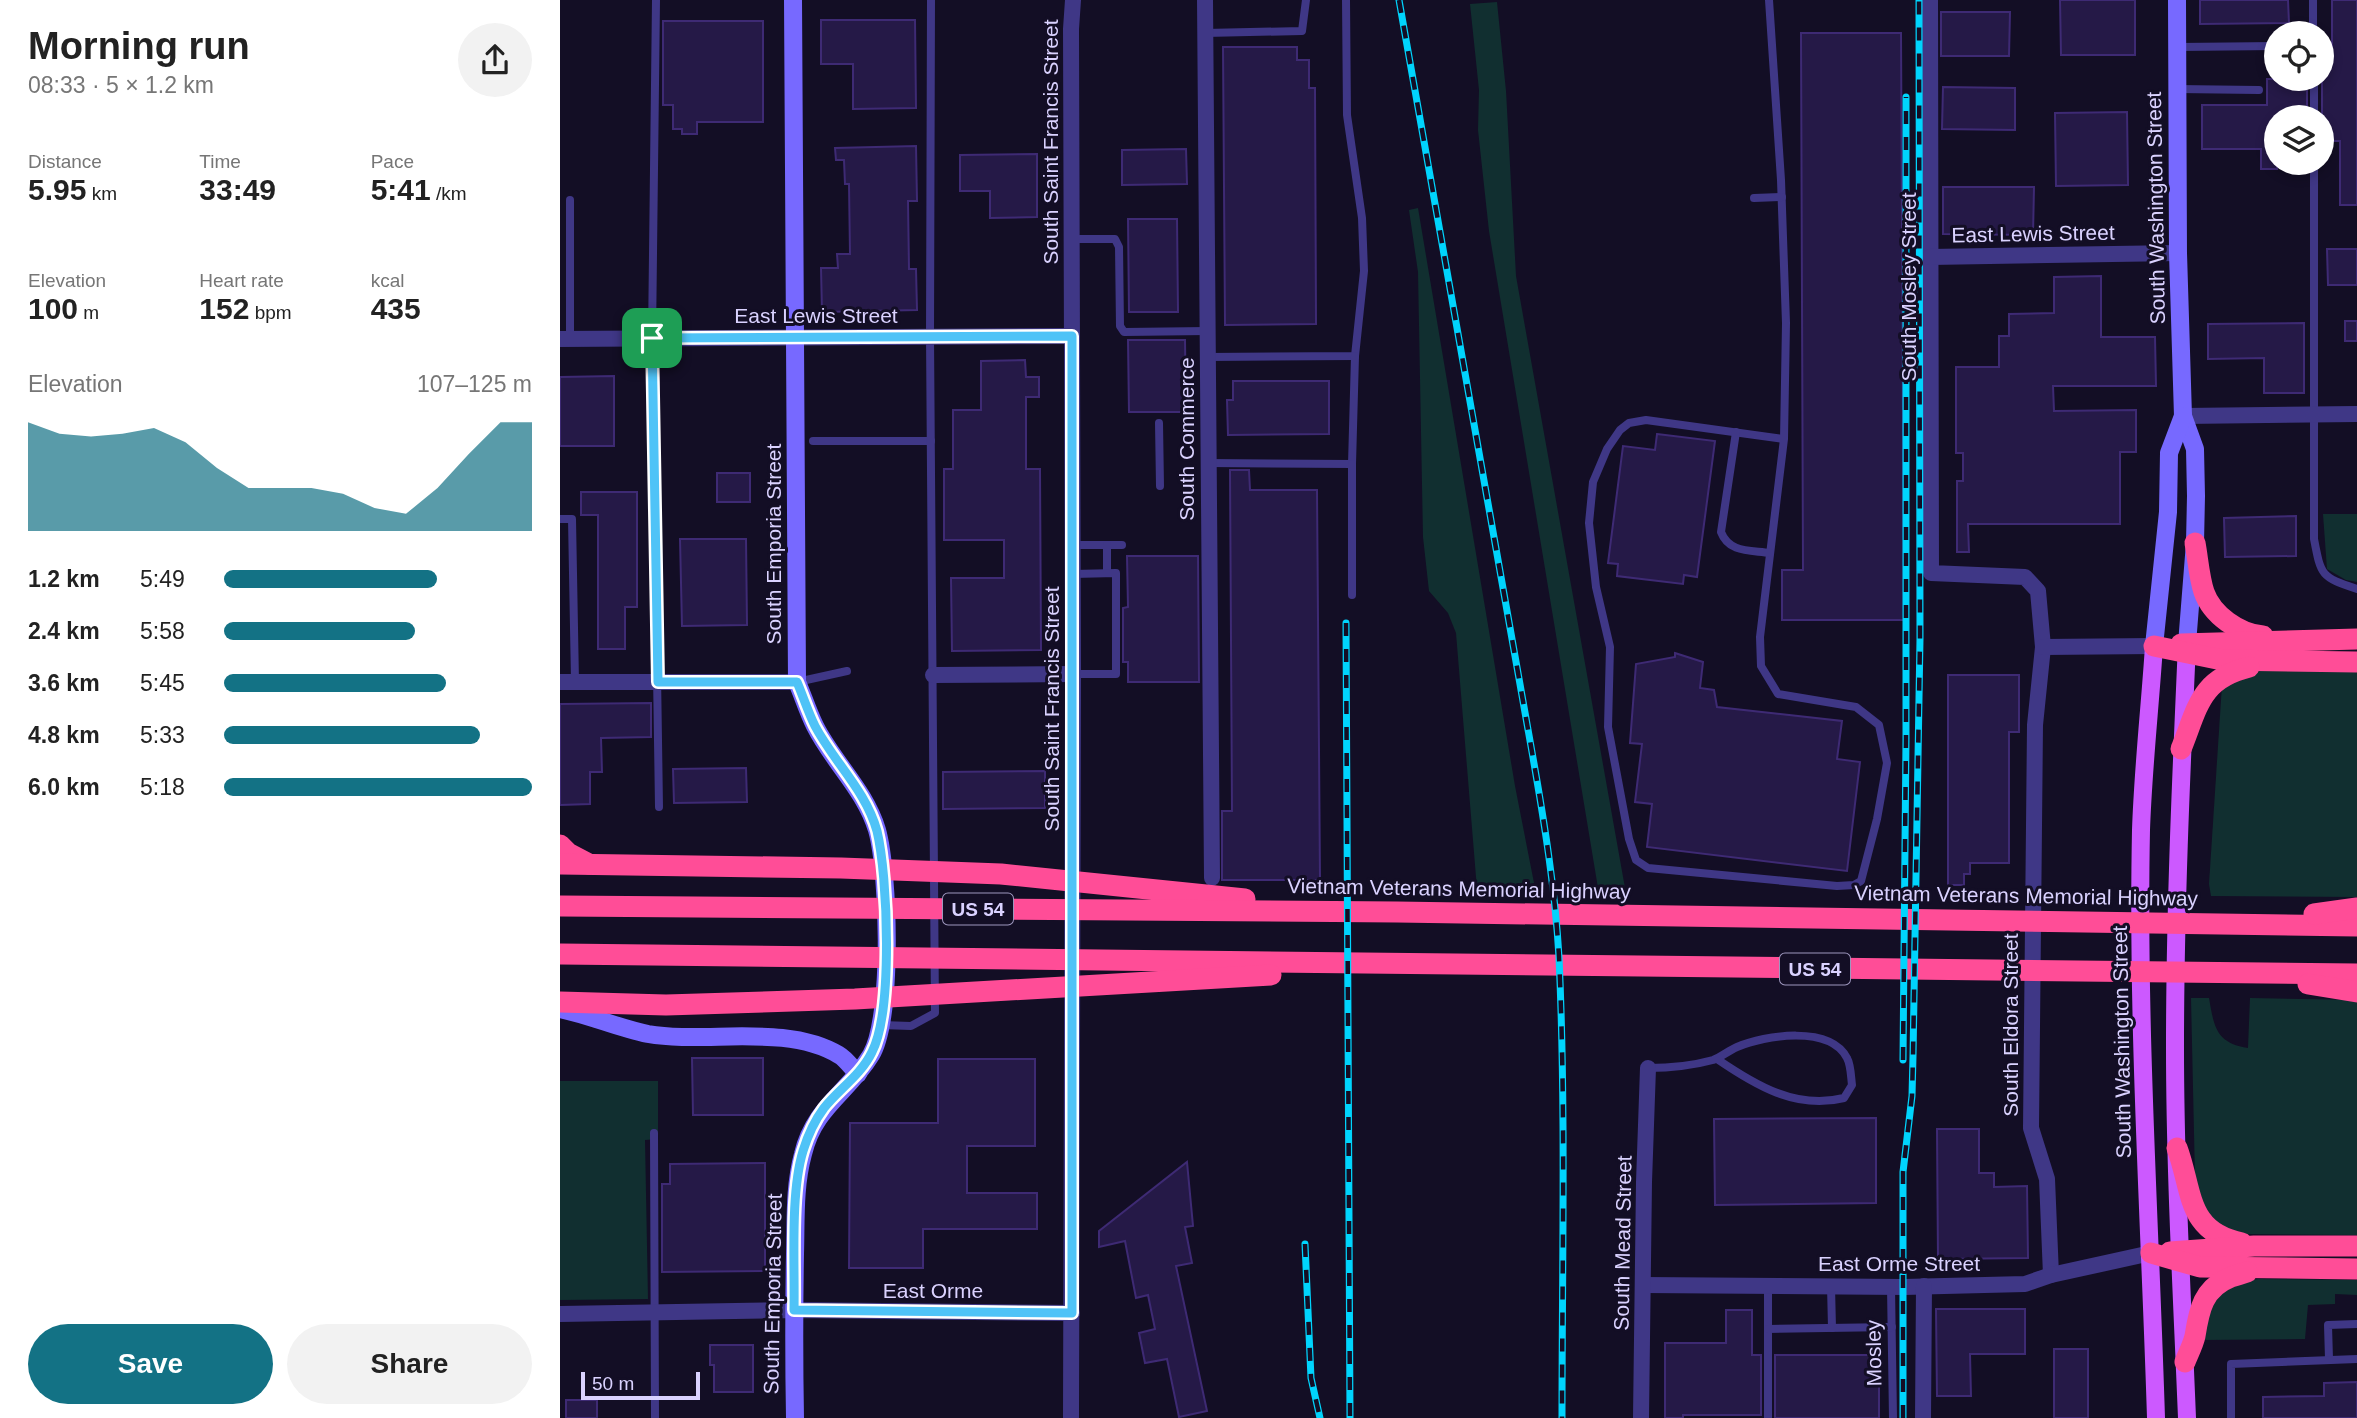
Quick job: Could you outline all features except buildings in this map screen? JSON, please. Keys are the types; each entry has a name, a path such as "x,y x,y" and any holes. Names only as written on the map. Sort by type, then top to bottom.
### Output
{"highway":[{"path":"2195,543 2205,593 2212,606 2230,624 2257,636 2328,640"},
{"path":"2154,646 2187,648 2357,639"},
{"path":"2187,648 2222,660 2357,662"},
{"path":"2181,748 2205,691 2217,679 2231,671 2275,661"},
{"path":"560,845 568,853 591,865"},
{"path":"560,864 841,868 1001,874 1396,912"},
{"name":"Vietnam Veterans Memorial Highway","path":"560,906 1396,912 2357,926"},
{"path":"2239,923 2357,908"},
{"name":"US 54","path":"560,954 2357,974"},
{"path":"560,1002 666,1005 855,999 1231,978 1390,964"},
{"path":"2240,974 2357,992"},
{"path":"2176,1148 2186,1171 2193,1207 2202,1222 2215,1234 2230,1241 2254,1245 2357,1246"},
{"path":"2151,1253 2180,1257 2254,1245"},
{"path":"2180,1257 2200,1267 2357,1269"},
{"path":"2185,1362 2202,1303 2218,1284 2255,1269"}],"main road":[{"name":"South Washington Street","path":"2154,646 2141,828 2141,879 2156,1418"},
{"name":"South Washington Street","path":"2187,648 2177,860 2176,1148 2187,1418"}],"street":[{"name":"South Emporia Street","path":"793,0 797,682 816,727 855,784 877,830 886,937 886,983 881,1025 872,1053 858,1074 823,1109 803,1153 796,1193 794,1418"},
{"name":"South Saint Francis Street","path":"1071,1418 1073,0"},
{"name":"South Commerce","path":"1205,0 1212,878"},
{"name":"South Mosley Street","path":"1930,0 1931,573"},
{"name":"South Washington Street","path":"2176,0 2178,253 2183,416 2195,449 2195,543 2187,648"},
{"name":"East Lewis Street","path":"1930,257 2178,253"},
{"name":"East Lewis Street","path":"565,339 1072,336"},
{"path":"2183,416 2357,414"},
{"name":"South Washington Street","path":"2154,646 2168,512 2169,453 2183,416"},
{"name":"South Eldora Street","path":"1931,573 2025,577 2038,591 2043,647 2035,725 2031,1128 2047,1179 2051,1275"},
{"path":"2043,647 2154,646"},
{"path":"933,675 1073,674"},
{"path":"567,682 797,682"},
{"path":"560,1009 649,1034 689,1037 750,1036 812,1044 840,1055 858,1074"},
{"name":"South Mead Street","path":"1641,1418 1648,1068"},
{"name":"East Orme Street","path":"1643,1284 1891,1287 2025,1284 2051,1275 2151,1253"},
{"path":"1923,1418 1924,1286"},
{"path":"560,1314 794,1310"},
{"name":"East Orme","path":"794,1310 1072,1313"}],"lane":[{"path":"656,0 652,338 659,807"},
{"path":"881,1025 911,1026 935,1013 930,336 931,0"},
{"path":"1205,33 1302,31 1306,0"},
{"path":"1346,0 1347,115 1362,218 1363,258 1360,321 1355,356 1352,595"},
{"path":"1769,0 1782,197 1786,323 1784,439 1760,637 1761,666 1778,694 1856,707 1879,724 1887,763 1877,819 1861,880 1854,885 1837,886 1648,868 1636,860 1629,839 1608,727 1610,648 1596,587 1589,523 1592,482 1607,449 1619,430 1629,423 1646,420 1784,439"},
{"path":"2313,0 2313,21"},
{"path":"2177,47 2264,46"},
{"path":"2177,89 2259,90"},
{"path":"2314,175 2314,539 2319,569 2334,582 2357,589"},
{"path":"1754,198 1782,197"},
{"path":"565,339 570,200"},
{"path":"1072,239 1115,239 1119,247 1120,326 1124,332 1207,331"},
{"path":"1207,357 1355,356"},
{"path":"1159,423 1160,486"},
{"path":"1736,432 1721,531 1730,546 1770,553"},
{"path":"813,442 931,442"},
{"path":"1208,463 1352,464"},
{"path":"560,519 572,519 567,682"},
{"path":"1073,545 1122,545"},
{"path":"1107,545 1107,573"},
{"path":"1073,574 1116,573 1116,674 1073,674"},
{"path":"797,682 847,671"},
{"path":"1648,1068 1690,1066 1717,1059 1737,1047 1769,1038 1805,1035 1831,1042 1848,1059 1852,1085 1844,1098 1809,1102 1755,1085 1717,1059"},
{"path":"654,1133 655,1418"},
{"path":"1768,1286 1768,1418"},
{"path":"1831,1286 1832,1328"},
{"name":"Mosley","path":"1891,1287 1893,1418"},
{"path":"2329,1359 2328,1325 2357,1324"},
{"path":"1768,1329 1892,1327"},
{"path":"2231,1418 2231,1364 2357,1359"}],"green space":[{"path":"1497,2 1506,91 1516,276 1625,888 1598,888 1489,231 1478,130 1479,90 1470,4"},
{"path":"1418,208 1515,786 1535,888 1477,889 1456,633 1448,613 1429,591 1423,537 1418,272 1409,210"},
{"path":"2323,514 2357,514 2357,582 2346,580 2327,569"},
{"path":"2248,671 2357,671 2357,897 2211,896 2209,884 2222,685"},
{"path":"2191,998 2209,998 2218,1032 2229,1042 2248,1048 2250,998 2357,1000 2357,1235 2241,1234 2215,1223 2201,1206 2195,1177"},
{"path":"560,1081 658,1081 658,1139 645,1140 648,1299 560,1300"},
{"path":"2243,1280 2357,1280 2357,1295 2335,1294 2335,1304 2308,1305 2305,1339 2201,1340 2215,1296"}],"railway":[{"path":"1399,0 1552,880 1559,957 1562,1072 1562,1418"},
{"path":"1903,1418 1903,1172 1912,1096 1920,639 1919,0"},
{"path":"1903,1060 1906,97"},
{"path":"1346,623 1350,1418"},
{"path":"1305,1244 1311,1378 1320,1418"}],"route":[{"path":"1072,336 1072,1313 794,1310 796,1193 803,1153 823,1109 858,1074 872,1053 881,1028 886,983 886,937 877,830 855,784 816,727 797,682 658,682 652,338 1072,336"}]}
